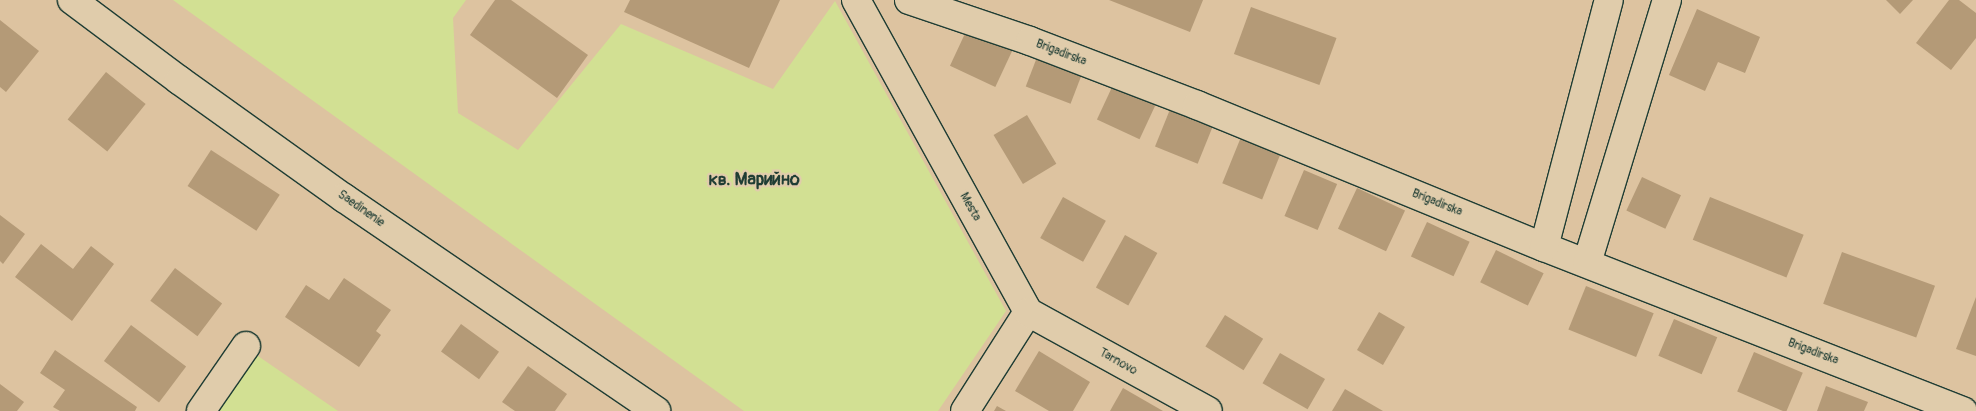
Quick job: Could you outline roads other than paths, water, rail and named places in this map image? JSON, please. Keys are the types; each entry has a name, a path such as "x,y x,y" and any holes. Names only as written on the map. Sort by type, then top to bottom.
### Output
{"street":[{"name":"Saedinenie","path":"72,0 337,192 656,411"},
{"name":"Mesta","path":"856,0 1028,312"},
{"name":"Brigadirska","path":"909,0 1030,41 1187,101 1933,406 1963,411"},
{"path":"1544,247 1609,0"},
{"path":"1587,263 1667,0"},
{"path":"965,411 1028,312"},
{"name":"Tarnovo","path":"1028,312 1208,411"},
{"path":"201,411 246,346"}],"district":[{"name":"кв. Марийно","path":"754,180"}]}
